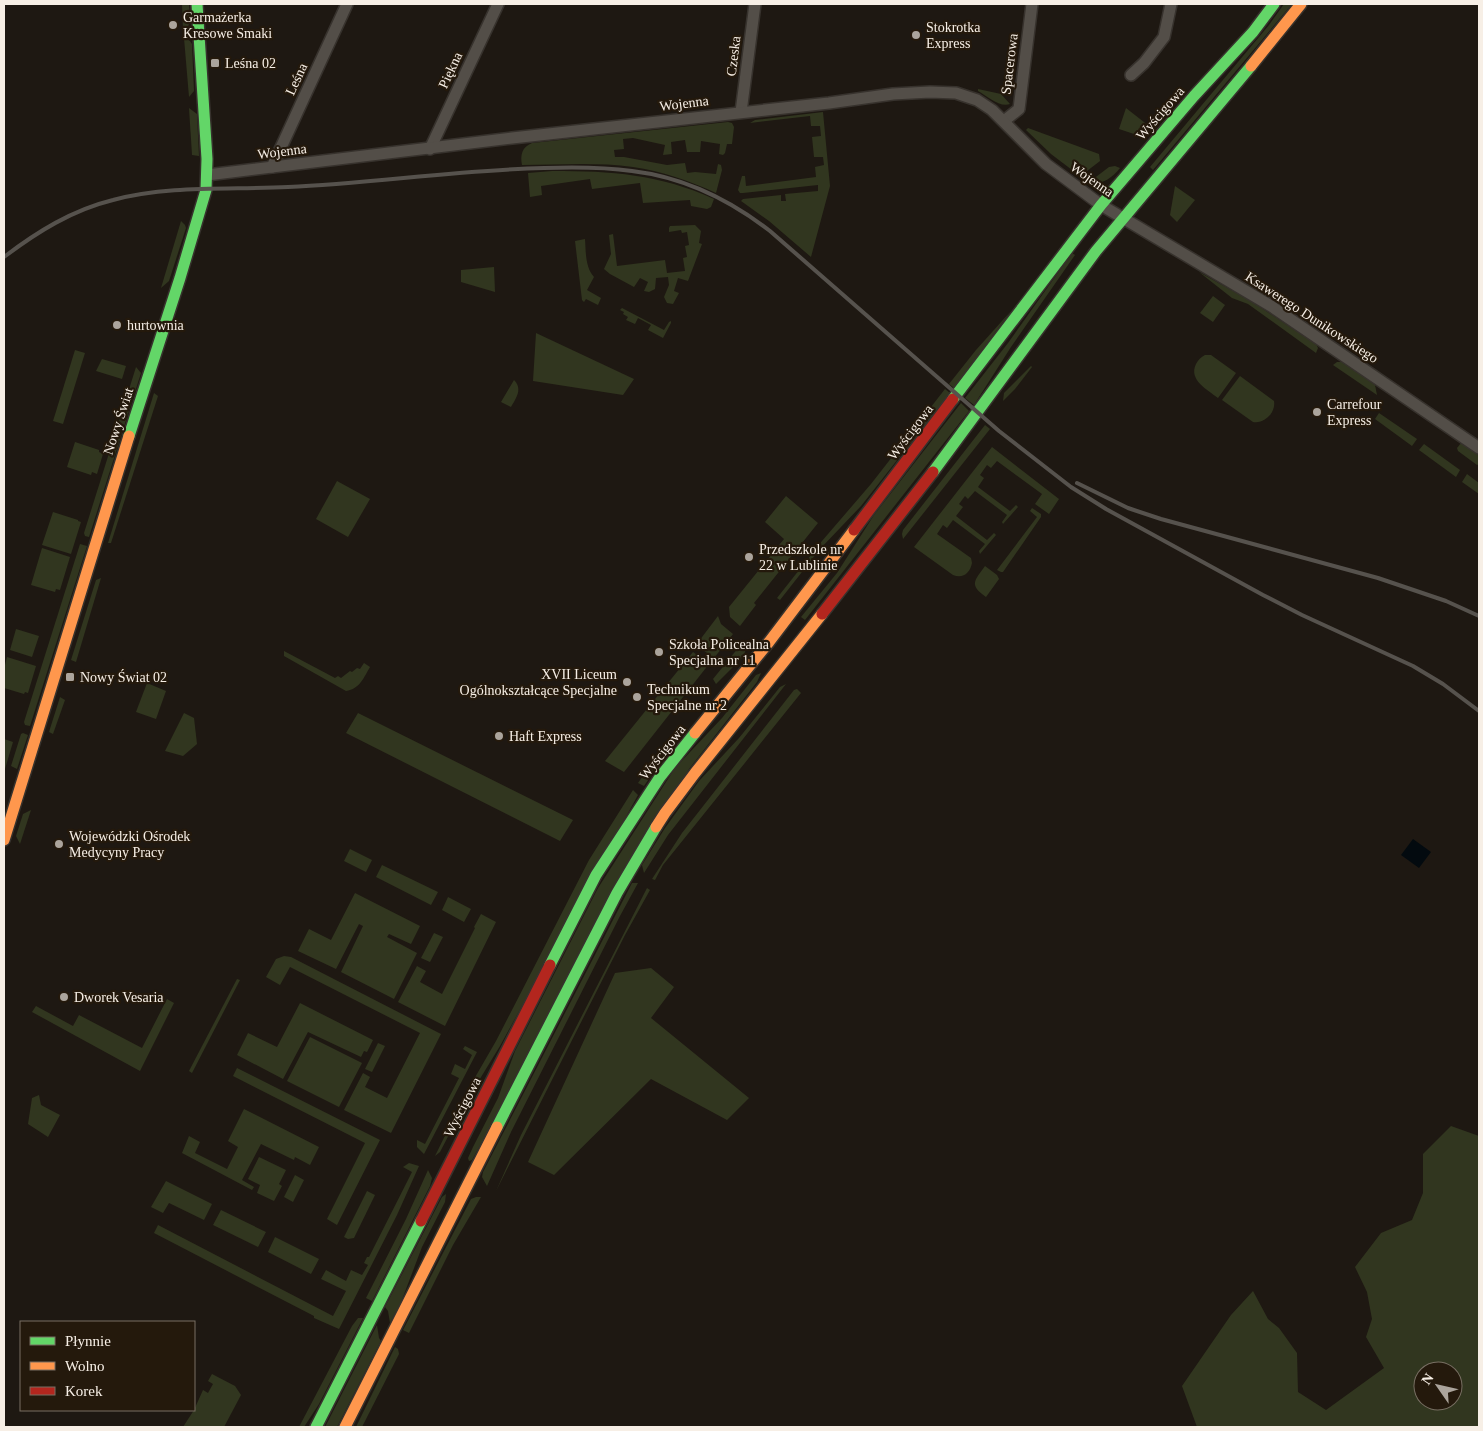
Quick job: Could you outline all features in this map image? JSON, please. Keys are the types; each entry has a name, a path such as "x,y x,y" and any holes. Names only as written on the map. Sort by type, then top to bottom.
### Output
{"main road":[{"name":"Nowy Świat","path":"4,840 206,190 206,140 197,4"},
{"name":"Wyścigowa","path":"316,1427 596,875 660,777 769,642 1101,205 1194,96 1254,32 1274,4"},
{"path":"345,1427 586,953 630,869 665,813 921,489 1096,251 1302,4"}],"street":[{"name":"Leśna","path":"272,167 347,4"},
{"path":"497,4 502,4"},
{"name":"Piękna","path":"430,149 497,4"},
{"name":"Czeska","path":"741,112 755,4"},
{"name":"Spacerowa","path":"1004,121 1018,109 1020,102 1032,4"},
{"path":"1131,75 1144,63 1164,37 1171,4"},
{"name":"Wojenna","path":"207,175 893,94 956,92 977,100 992,110 1046,164 1101,205 1124,218"},
{"name":"Ksawerego Dunikowskiego","path":"1124,218 1271,306 1478,445"}],"green space":[{"path":"182,4 189,4 190,15 189,26 183,30"},
{"path":"1284,4 1292,4 1153,170 1150,167 1269,25"},
{"path":"184,38 192,44 194,91 189,97"},
{"path":"978,89 1001,94 1010,104 998,103 978,91"},
{"path":"189,108 197,114 199,156 192,155"},
{"path":"1126,108 1149,126 1140,136 1119,129"},
{"path":"823,112 830,186 811,257 769,221 741,201 743,199 781,195 781,201 786,201 785,194 818,191 818,185 743,193 740,193 738,190 742,176 745,176 746,186 816,177 815,167 824,165 823,157 814,157 812,137 821,136 820,126 811,126 810,116 750,123 755,120"},
{"path":"732,123 734,127 732,144 727,144 723,155 719,154 720,144 701,141 700,152 687,152 685,140 671,142 672,154 663,155 665,145 633,138 623,139 624,149 614,150 615,157 667,165 685,163 687,173 716,174 718,164 721,165 722,170 716,193 675,177 633,167 591,164 522,165 522,152 532,143"},
{"path":"1028,128 1099,154 1100,161 1087,171 1076,173 1051,154 1026,130"},
{"path":"1115,166 1120,168 1110,178 1098,183 1088,183 1109,167"},
{"path":"552,171 615,173 654,179 674,184 714,199 711,207 707,209 691,206 690,200 643,203 640,183 592,189 590,179 541,186 542,195 530,197 528,173"},
{"path":"1175,186 1195,200 1177,222 1170,215"},
{"path":"181,221 186,228 169,281 161,288"},
{"path":"695,225 701,231 699,243 702,244 688,281 678,278 674,291 679,293 673,304 667,303 664,297 669,285 668,277 656,278 655,289 649,292 644,291 648,282 640,278 634,287 604,269 611,254 609,235 613,234 617,266 665,260 667,273 685,271 683,258 687,257 685,246 689,245 687,232 682,233 681,230 669,232 669,228 670,226"},
{"path":"585,239 587,264 594,277 587,290 601,298 598,305 586,299 584,302 582,300 575,241"},
{"path":"1072,253 1075,255 1011,347 974,405 965,398 1008,343"},
{"path":"494,267 495,292 461,282 461,270"},
{"path":"1199,272 1251,301 1316,344 1318,348 1316,353 1248,304 1232,298"},
{"path":"1213,296 1225,305 1213,322 1200,313"},
{"path":"622,308 664,330 669,322 671,321 671,323 663,338 648,330 651,325 638,318 635,324 626,320 628,317 620,310"},
{"path":"1011,311 954,388 949,384"},
{"path":"536,333 634,379 623,395 533,381"},
{"path":"75,350 85,353 63,424 53,421"},
{"path":"1205,355 1211,355 1236,373 1218,398 1200,384 1195,375 1196,364"},
{"path":"102,359 126,366 122,379 96,371"},
{"path":"1337,362 1346,364 1375,385 1377,395 1333,365"},
{"path":"1031,366 1015,389 1003,401 1004,393"},
{"path":"136,367 141,373 89,537 85,536 84,533"},
{"path":"1240,376 1274,401 1273,410 1265,419 1253,422 1222,400"},
{"path":"514,380 517,383 518,390 517,397 511,407 501,402"},
{"path":"945,389 950,393 861,506 820,549 780,600 777,598 822,541 871,484"},
{"path":"154,393 158,396 111,543 108,543"},
{"path":"961,403 969,411 805,620 801,617 837,573 874,515"},
{"path":"1379,413 1417,439 1412,446 1375,419"},
{"path":"985,425 990,429 903,539 903,530"},
{"path":"75,442 99,450 103,454 97,474 92,472 91,475 67,467"},
{"path":"1461,443 1479,455 1479,464 1477,465 1458,451 1457,448"},
{"path":"1424,444 1460,470 1456,477 1419,450"},
{"path":"992,447 1059,499 1049,514 1035,504 1042,494 997,461 991,468 987,465 980,475 984,478 978,487 1010,511 1016,505 1018,507 1003,524 1002,522 1007,515 975,491 968,499 965,496 959,504 963,507 956,516 987,540 994,533 996,535 980,554 979,551 985,544 953,520 947,528 943,525 937,534 971,558 972,563 970,570 963,576 953,575 914,547"},
{"path":"1467,474 1479,483 1479,494 1462,482"},
{"path":"337,481 370,499 348,537 316,519"},
{"path":"786,496 818,523 754,603 756,605 740,626 730,617 729,607 784,539 765,522"},
{"path":"1032,508 1041,514 1041,517 1003,572 997,570 1037,517 1030,511"},
{"path":"53,512 81,522 71,554 42,545"},
{"path":"80,544 87,546 30,726 25,725 24,722"},
{"path":"42,548 70,557 60,590 56,589 55,592 31,585"},
{"path":"985,566 997,575 999,579 986,597 975,586 978,575"},
{"path":"101,578 76,662 71,660 96,580"},
{"path":"718,616 721,624 733,634 714,658 696,645"},
{"path":"16,629 39,636 32,657 10,650"},
{"path":"743,642 746,647 744,656 716,684 713,679"},
{"path":"284,651 335,678 338,676 341,678 350,671 352,672 357,668 360,669 364,663 370,667 355,688 346,691 284,656"},
{"path":"693,652 709,664 624,772 605,761"},
{"path":"7,657 36,666 28,693 25,692 24,694 4,688 4,669"},
{"path":"761,673 757,682 689,769 472,1160 469,1161 468,1158 473,1147 498,1098 515,1051 598,888 675,768 722,718 756,675"},
{"path":"147,683 166,691 156,719 136,712"},
{"path":"786,684 668,835 644,873 642,865 665,828 699,781 739,738 780,687"},
{"path":"797,689 801,693 663,865 655,880 652,879 682,833 794,690"},
{"path":"60,697 65,700 53,734 49,732"},
{"path":"184,713 194,718 197,744 183,756 165,751"},
{"path":"358,713 573,820 560,841 346,733"},
{"path":"21,734 28,735 17,769 11,766"},
{"path":"4,739 13,742 5,769 4,769"},
{"path":"666,749 644,786 638,783 660,752"},
{"path":"633,790 638,795 500,1046 467,1100 440,1152 435,1156 466,1093 496,1041 589,860"},
{"path":"31,810 20,844 16,836 23,814"},
{"path":"350,849 372,860 366,872 344,861"},
{"path":"382,865 438,892 431,905 376,877"},
{"path":"632,883 638,883 511,1132 487,1186 482,1177 483,1172"},
{"path":"647,888 650,890 625,935 496,1191 521,1135"},
{"path":"355,893 420,926 411,944 389,934 387,937 417,953 394,999 341,972 363,926 359,924 336,969 298,951 309,929 331,940"},
{"path":"448,897 471,909 464,922 442,910"},
{"path":"481,914 496,922 445,1026 398,1002 417,966 426,971 420,982 442,994"},
{"path":"434,933 443,937 430,962 421,958"},
{"path":"284,956 291,957 441,1034 391,1133 344,1110 363,1073 370,1077 365,1087 387,1098 420,1033 290,967 280,985 266,977 276,959"},
{"path":"651,968 674,987 651,1018 749,1098 727,1120 651,1079 554,1175 528,1162 615,973"},
{"path":"237,979 240,980 192,1073 189,1071"},
{"path":"167,999 174,1003 140,1071 32,1012 36,1006 73,1026 79,1015 142,1048"},
{"path":"300,1003 373,1040 367,1052 364,1051 361,1057 308,1032 283,1079 237,1055 248,1033 277,1047"},
{"path":"310,1037 362,1063 339,1107 287,1081"},
{"path":"378,1043 385,1046 372,1072 365,1069"},
{"path":"465,1046 477,1052 424,1154 417,1147 417,1140 425,1144 459,1078 451,1074 455,1064 465,1069 472,1055 463,1049"},
{"path":"237,1068 380,1140 337,1225 327,1219 365,1143 233,1076"},
{"path":"39,1095 41,1105 60,1115 48,1137 28,1124 32,1098"},
{"path":"244,1109 319,1147 310,1165 295,1157 294,1160 261,1144 242,1180 254,1187 252,1190 182,1153 189,1136 200,1142 195,1153 227,1169 238,1147 228,1141"},
{"path":"1451,1126 1479,1136 1479,1427 1197,1427 1182,1386 1231,1315 1253,1291 1268,1319 1279,1328 1297,1353 1298,1392 1326,1410 1384,1368 1366,1337 1372,1319 1367,1292 1355,1267 1381,1233 1412,1220 1423,1193 1423,1154"},
{"path":"259,1157 286,1170 279,1184 282,1186 274,1201 257,1193 260,1185 248,1179"},
{"path":"409,1163 419,1166 397,1215 339,1329 314,1318 314,1316 154,1233 158,1225 333,1316 346,1291 321,1279 326,1270 346,1281 351,1270 362,1275 368,1265 364,1263 367,1257 369,1257 412,1172 403,1167"},
{"path":"428,1170 432,1178 430,1186 372,1301 366,1298 406,1219"},
{"path":"295,1175 304,1180 293,1202 284,1197"},
{"path":"166,1181 212,1204 204,1220 169,1203 163,1213 151,1207"},
{"path":"367,1191 375,1195 354,1238 348,1239 344,1237"},
{"path":"446,1194 445,1202 422,1247 400,1305 390,1323 388,1311 385,1307 442,1197"},
{"path":"481,1197 453,1245 409,1333 403,1330 471,1199"},
{"path":"221,1210 266,1232 258,1247 213,1225"},
{"path":"275,1237 319,1259 311,1274 268,1252"},
{"path":"358,1318 363,1318 319,1404 304,1427 299,1427 352,1326"},
{"path":"377,1325 381,1341 337,1427 325,1427"},
{"path":"395,1347 398,1349 399,1354 362,1427 356,1427"},
{"path":"212,1374 235,1386 241,1395 224,1427 183,1427 195,1411 203,1390 208,1393 213,1384 208,1381"}],"shaded area":[{"path":"1413,839 1431,852 1419,868 1401,855"}],"railway":[{"path":"4,257 42,231 83,210 113,200 156,192 320,185 480,171 555,168 621,170 651,174 688,184 739,209 770,231 999,431 1071,487 1106,509 1263,595 1413,666 1443,684 1479,711"},
{"path":"1077,483 1128,508 1161,519 1378,578 1446,601 1479,616"}],"traffic: fast":[{"path":"129,436 206,190 207,159 197,4"},
{"path":"953,399 1101,205 1194,96 1253,32 1274,4"},
{"path":"933,472 1096,251 1251,66"},
{"path":"550,965 596,875 660,777 695,733"},
{"path":"497,1127 617,893 656,827"},
{"path":"316,1427 421,1221"}],"traffic: slow":[{"path":"1251,66 1301,4"},
{"path":"4,840 129,436"},
{"path":"695,733 769,642 854,530"},
{"path":"656,827 695,773 822,614"},
{"path":"345,1427 497,1127"}],"traffic: jam":[{"path":"854,530 953,399"},
{"path":"822,614 933,472"},
{"path":"421,1221 550,965"}],"place":[{"name":"Garmażerka Kresowe Smaki","path":"173,25"},
{"name":"Stokrotka Express","path":"916,35"},
{"name":"Leśna 02","path":"215,63"},
{"name":"hurtownia","path":"117,325"},
{"name":"Carrefour Express","path":"1317,412"},
{"name":"Przedszkole nr 22 w Lublinie","path":"749,557"},
{"name":"Szkoła Policealna Specjalna nr 11","path":"659,652"},
{"name":"Nowy Świat 02","path":"70,677"},
{"name":"XVII Liceum Ogólnokształcące Specjalne","path":"627,682"},
{"name":"Technikum Specjalne nr 2","path":"637,697"},
{"name":"Haft Express","path":"499,736"},
{"name":"Wojewódzki Ośrodek Medycyny Pracy","path":"59,844"},
{"name":"Dworek Vesaria","path":"64,997"}]}
